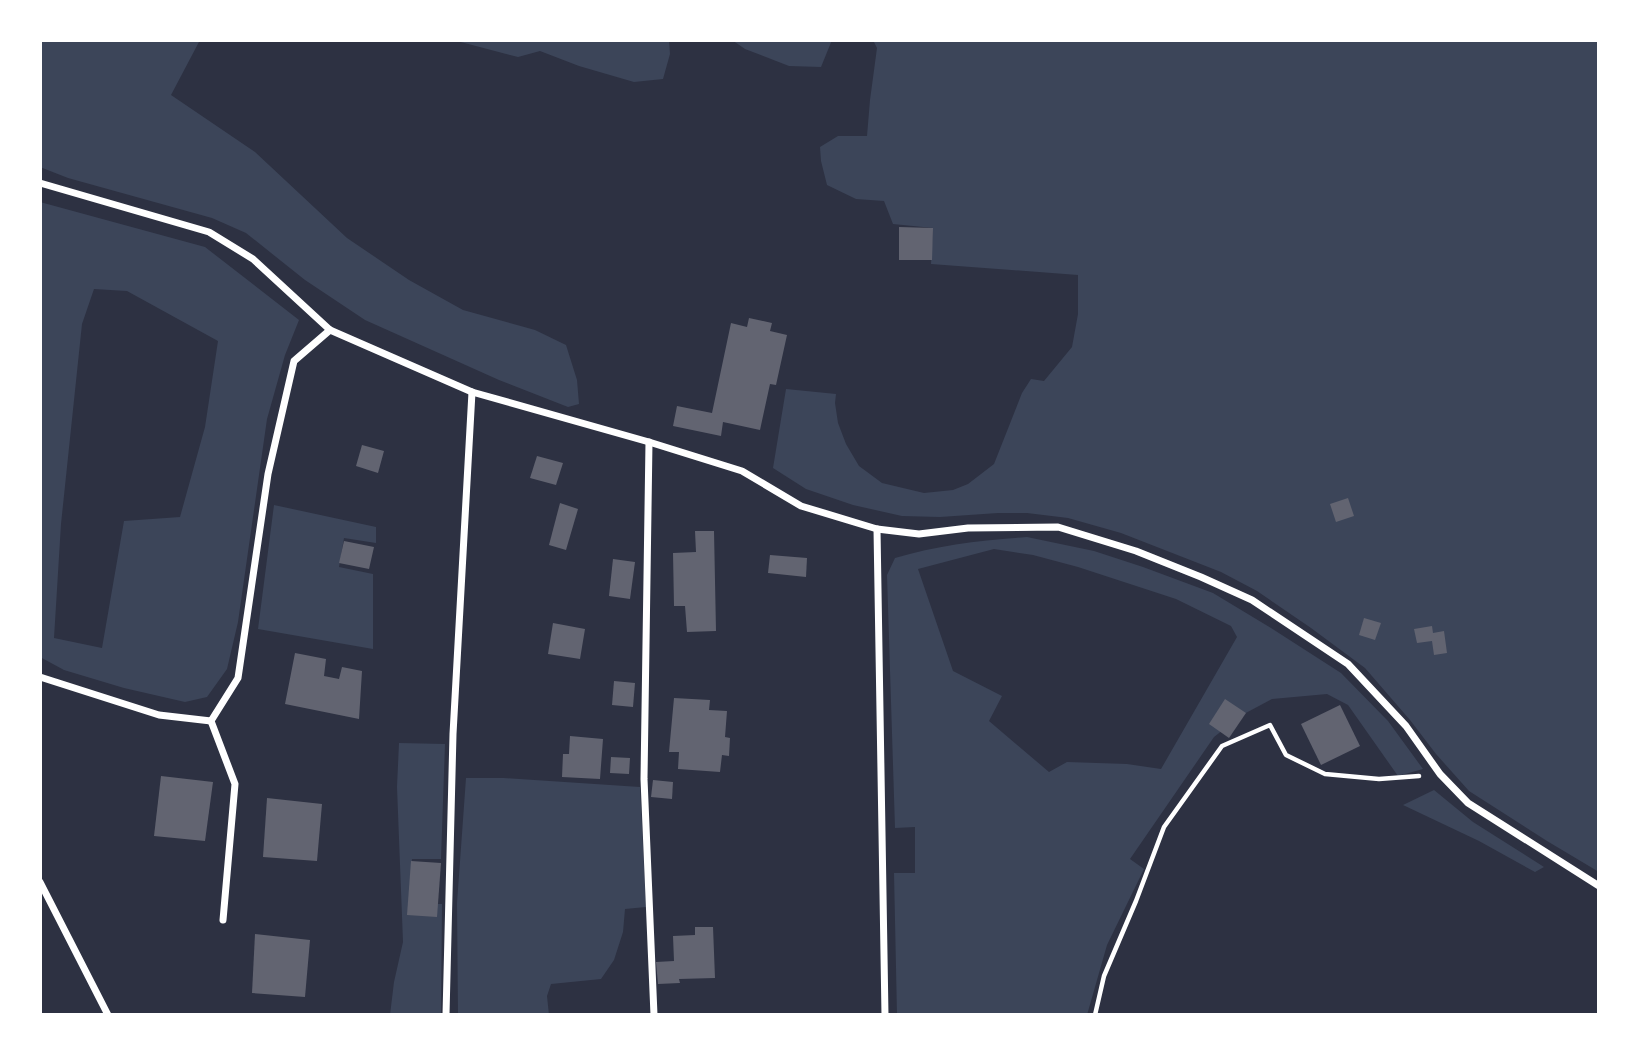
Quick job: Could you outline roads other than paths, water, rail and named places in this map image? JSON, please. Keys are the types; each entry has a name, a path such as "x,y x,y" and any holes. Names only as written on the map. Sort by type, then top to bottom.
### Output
{"street":[{"path":"40,183 209,232 253,259 330,330 472,392 742,471 801,506 877,529 919,534 968,528 1058,527 1136,551 1201,577 1251,600 1348,664 1406,726 1440,774 1468,803 1599,887"},
{"path":"211,721 238,678 268,474 294,361 330,330"},
{"path":"446,1015 453,734 472,392"},
{"path":"649,442 644,779 654,1015"},
{"path":"877,529 885,1015"},
{"path":"40,677 159,715 211,721"},
{"path":"211,721 236,784 223,920"},
{"path":"40,882 108,1015"}]}
